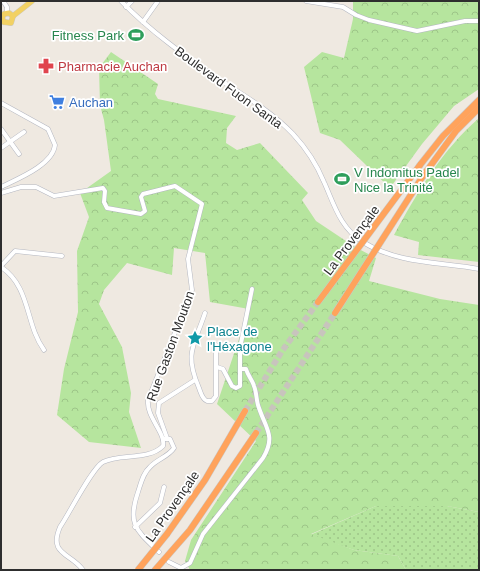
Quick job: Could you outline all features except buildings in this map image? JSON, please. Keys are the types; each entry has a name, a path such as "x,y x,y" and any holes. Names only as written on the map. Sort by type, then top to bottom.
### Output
{"highway":[{"name":"La Provençale","path":"318,302 420,165 448,130 479,100"},
{"name":"La Provençale","path":"335,313 423,176 452,136 479,108"},
{"name":"La Provençale","path":"138,570 167,534 205,480 245,411"},
{"name":"La Provençale","path":"157,568 190,530 256,433"}],"main road":[{"path":"13,16 4,14 2,25 11,23 13,16 32,1"}],"street":[{"path":"3,1 7,7 4,14"},
{"name":"Boulevard Fuon Santa","path":"121,1 169,44 258,105 293,134 320,174 341,220 361,241 374,248 409,260 479,269"},
{"path":"126,7 132,1"},
{"path":"143,22 158,1"},
{"path":"306,1 343,7 356,15 369,20 417,31 465,21 479,21"},
{"path":"1,103 48,129 55,145 50,156 40,166 1,187"},
{"path":"1,129 19,154"},
{"path":"1,148 24,132"},
{"name":"Rue Gaston Mouton","path":"1,194 21,187 36,187 54,196 103,188 105,191 104,202 107,208 116,211 131,211 144,214 146,211 141,197 143,194 175,186 202,204 188,259 192,290 148,400 148,408 151,416 165,440"},
{"path":"44,350 39,342 24,296 16,280 1,267 15,251 62,256"},
{"path":"217,366 223,369 232,386 236,388 241,385 240,348 252,289"},
{"path":"205,313 191,353 195,380 205,400 212,401 216,396 216,345"},
{"path":"169,562 181,568 190,563 203,534 263,458 270,443 265,420 258,408 254,385 246,370 241,369"},
{"path":"165,440 158,413 159,403 195,380"},
{"path":"159,552 135,527 132,514 144,476 150,466 173,450 173,442 165,440"},
{"path":"83,570 60,550 57,536 60,527 96,469 109,460 157,450 165,440"},
{"path":"135,527 160,503 164,487"}],"green space":[{"path":"353,1 479,1 479,89 454,106 422,144 390,188 340,140 320,133 304,67 322,52 344,58 353,19"},
{"path":"111,52 158,84 155,94 158,99 236,116 227,128 226,143 237,150 260,143 308,193 302,200 316,221 355,247 376,258 369,281 440,299 479,305 479,512 447,506 376,506 311,534 354,550 398,556 406,570 190,570 185,561 191,540 256,441 217,404 249,309 210,302 205,253 174,248 172,275 127,263 104,290 99,304 122,347 131,393 129,412 141,448 89,442 57,415 64,369 78,312 77,251 89,217 80,193 111,171 104,120 100,105 99,68"},
{"path":"479,118 479,262 418,255 419,242 394,235 431,173 453,144"},
{"path":"376,506 447,506 479,512 479,570 406,570 398,556 354,550 310,535"}],"tunnel":[{"path":"245,411 282,351 318,302"},
{"path":"256,433 335,313"}],"place":[{"name":"Fitness Park","path":"136,35"},
{"name":"Pharmacie Auchan","path":"46,66"},
{"name":"Auchan","path":"57,102"},
{"name":"V Indomitus Padel Nice la Trinité","path":"342,179"},
{"name":"Place de l'Héxagone","path":"195,338"}]}
